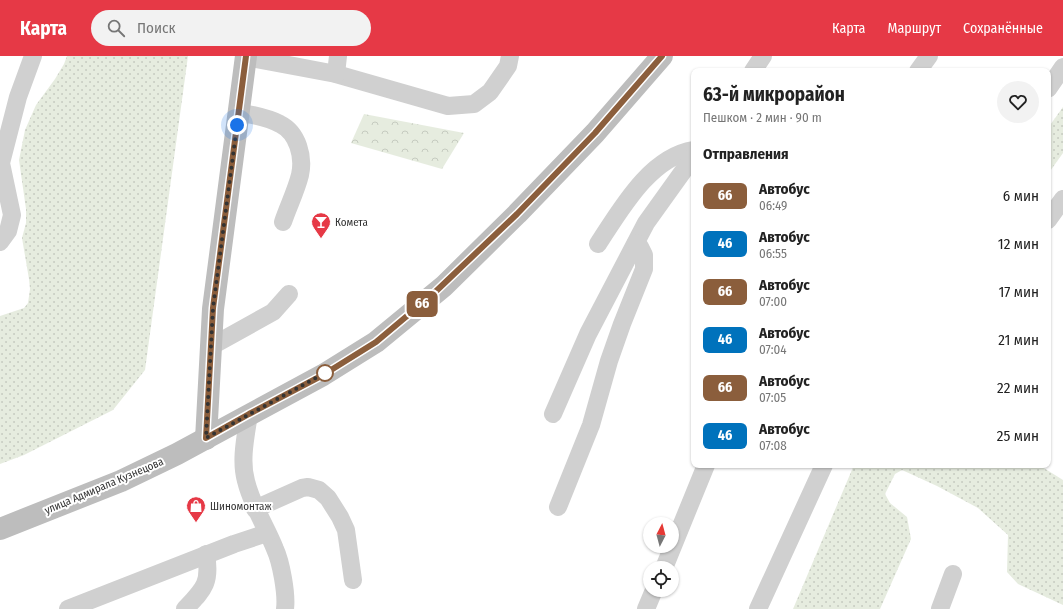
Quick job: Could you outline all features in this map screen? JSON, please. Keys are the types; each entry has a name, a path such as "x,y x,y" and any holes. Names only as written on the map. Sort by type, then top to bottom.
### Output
{"main road":[{"path":"206,438 213,308 246,56"},
{"name":"улица Адмирала Кузнецова","path":"0,529 121,481 206,438 323,375 376,342 444,286 517,214 595,133 662,56"}],"lane":[{"path":"0,242 8,231 12,215 1,164 18,97 33,56"},
{"path":"246,56 336,74 448,106 474,104 490,92 508,66 510,56"},
{"path":"336,74 338,56"},
{"path":"755,68 763,56"},
{"path":"920,68 929,56"},
{"path":"1051,85 1063,67"},
{"path":"238,112 271,119 282,124 294,136 298,145 301,166 300,175 283,222"},
{"path":"598,244 615,218 651,171 667,160 691,151"},
{"path":"553,414 588,334 646,223 691,160"},
{"path":"1051,216 1063,199"},
{"path":"558,507 591,425 609,361 644,269 644,255 636,242"},
{"path":"210,346 273,312 289,294"},
{"path":"249,414 244,460 245,479 255,509 275,549 282,576 283,607"},
{"path":"667,561 705,468"},
{"path":"758,609 823,468"},
{"path":"255,509 302,488 308,487 319,490 328,498 346,530 353,580"},
{"path":"68,609 206,554 267,534"},
{"path":"185,609 205,586 209,570 206,554"},
{"path":"940,609 953,574"},
{"path":"646,609 651,597"}],"green space":[{"path":"67,56 188,56 145,370 113,410 24,455 0,464 0,316 24,308 28,303 30,289 22,238 26,223 26,209 19,160 25,130 36,105 55,79"},
{"path":"1063,107 1063,153 1051,170 1051,124"},
{"path":"364,114 464,133 442,169 351,143"},
{"path":"853,468 1044,468 1063,480 1063,605 1018,584 1007,572 1008,535 978,508 937,486 902,470 895,474 885,494 890,503 907,517 911,539 880,609 793,609"}],"bus line":[{"name":"66","path":"246,56 213,308 206,438 323,375 376,342 444,286 517,214 595,133 662,56"}],"place":[{"name":"Комета","path":"321,239"},
{"name":"Шиномонтаж","path":"196,523"}],"route":[{"path":"237,125 213,308 206,438 325,373"}]}
